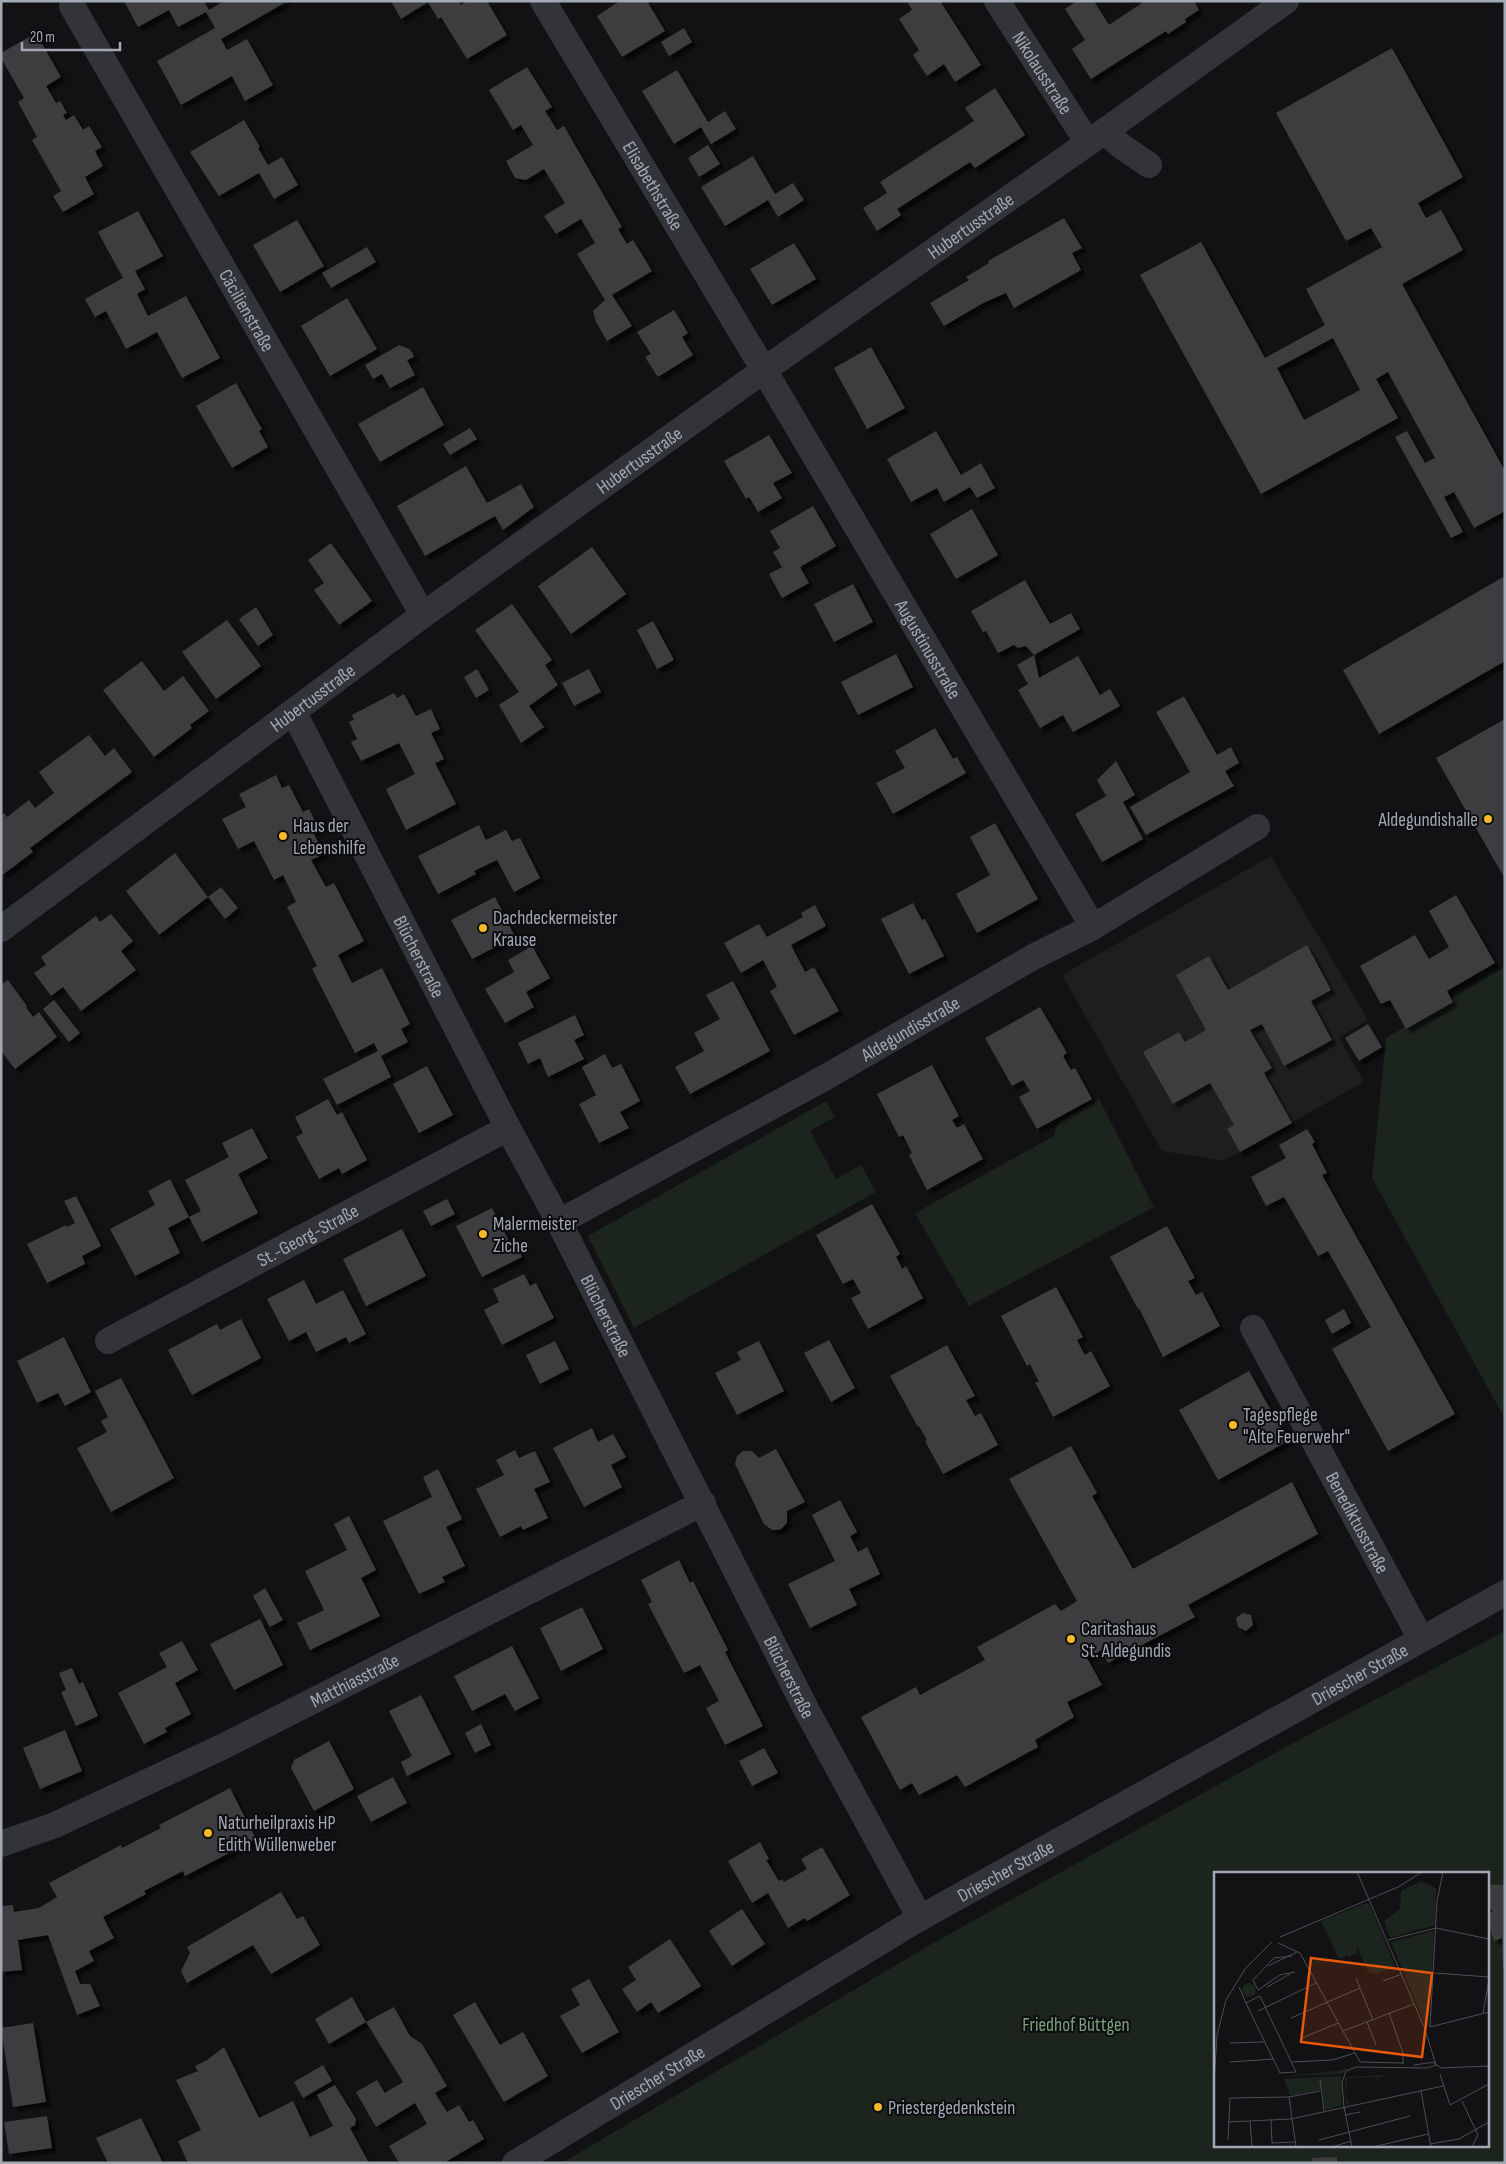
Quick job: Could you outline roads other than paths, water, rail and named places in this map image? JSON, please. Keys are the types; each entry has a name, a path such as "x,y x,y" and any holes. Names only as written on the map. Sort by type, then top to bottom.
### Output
{"street":[{"name":"Elisabethstraße","path":"542,1 764,370"},
{"name":"Nikolausstraße","path":"998,1 1097,137 1121,146 1149,165"},
{"name":"Hubertusstraße","path":"1,929 294,713 423,615 764,370 1097,137 1286,1"},
{"name":"Cäcilienstraße","path":"72,6 423,615"},
{"name":"Augustinusstraße","path":"764,370 1093,927"},
{"name":"Blücherstraße","path":"294,713 508,1128 559,1222 807,1711 920,1918"},
{"name":"Aldegundisstraße","path":"559,1222 826,1077 1033,957 1093,927 1257,827"},
{"name":"St.-Georg-Straße","path":"108,1341 508,1128"},
{"name":"Benediktusstraße","path":"1253,1328 1421,1639"},
{"name":"Matthiasstraße","path":"1,1844 62,1821 222,1747 703,1503"},
{"name":"Driescher Straße","path":"515,2163 920,1918 1505,1593"}],"place":[{"name":"Aldegundishalle","path":"1488,819"},
{"name":"Haus der Lebenshilfe","path":"283,836"},
{"name":"Dachdeckermeister Krause","path":"483,928"},
{"name":"Malermeister Ziche","path":"483,1234"},
{"name":"Tagespflege \"Alte Feuerwehr\"","path":"1233,1425"},
{"name":"Caritashaus St. Aldegundis","path":"1071,1639"},
{"name":"Naturheilpraxis HP Edith Wüllenweber","path":"208,1833"},
{"name":"Priestergedenkstein","path":"878,2107"}],"park label":[{"name":"Friedhof Büttgen","path":"1076,2024"}]}
